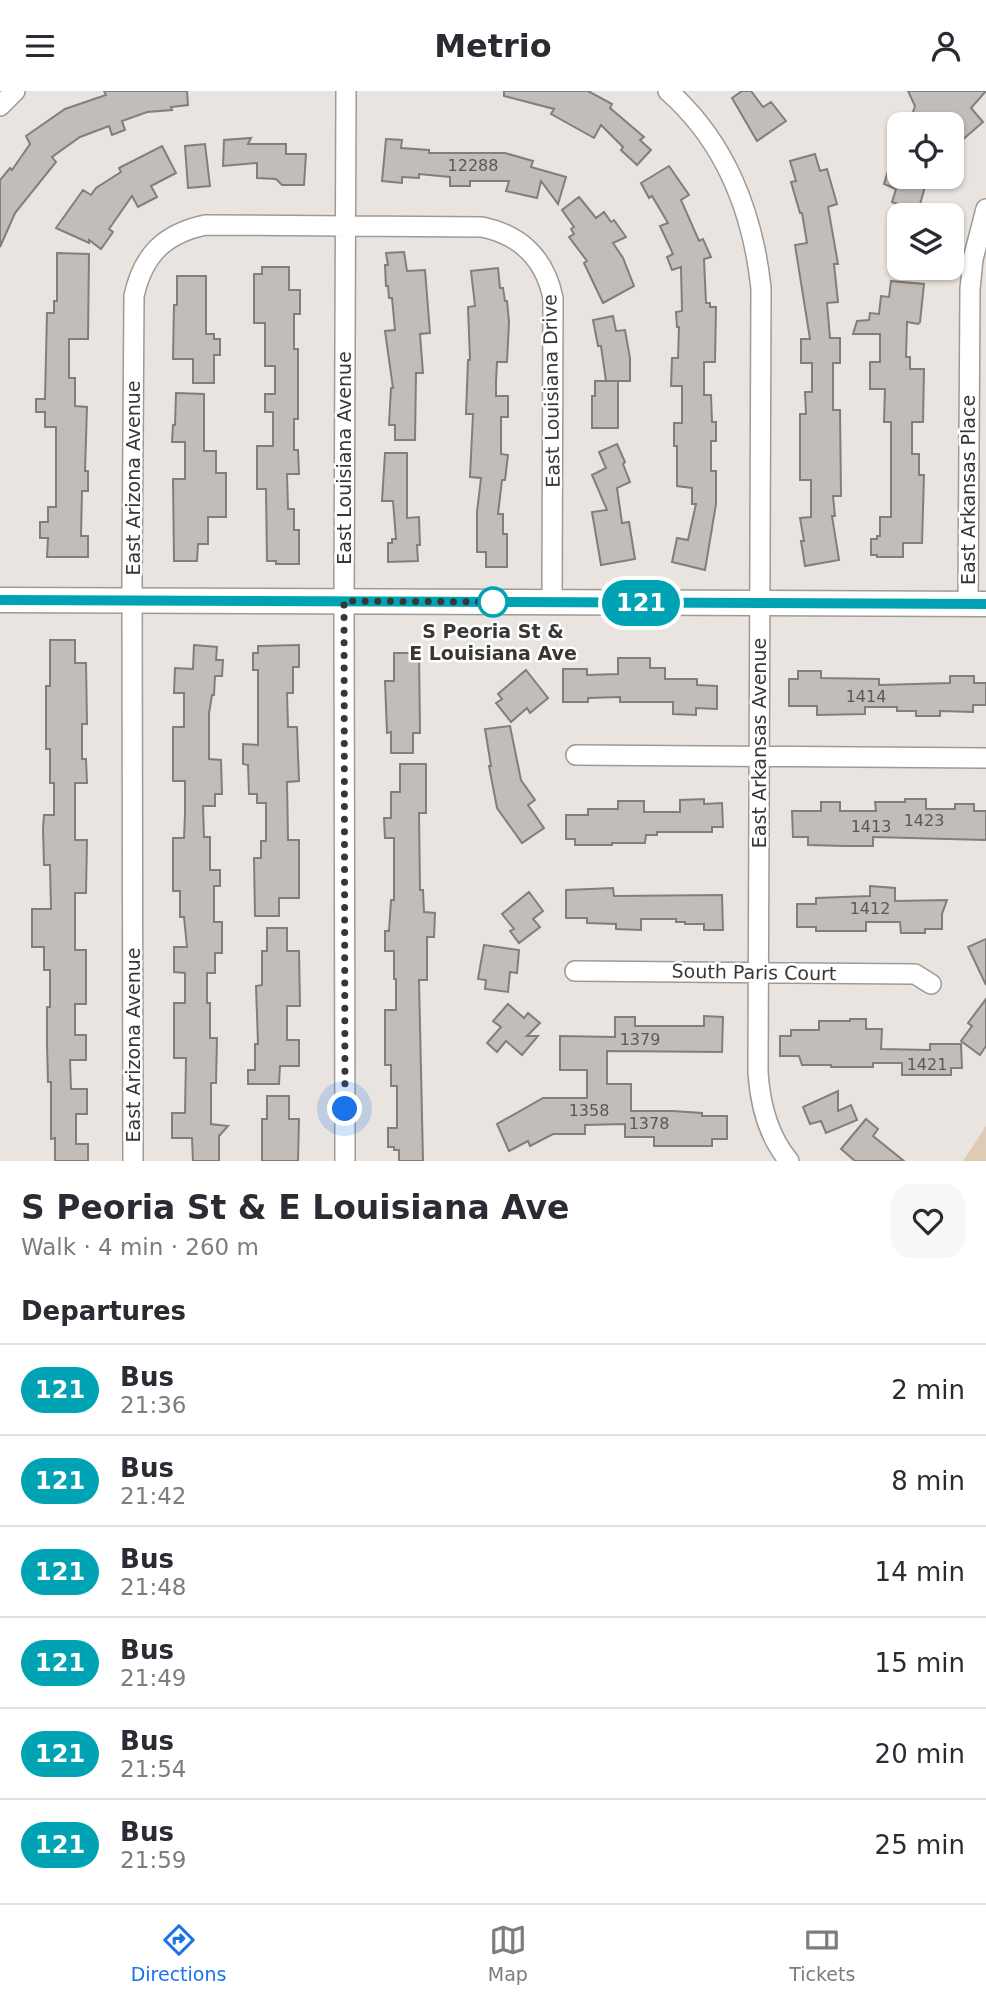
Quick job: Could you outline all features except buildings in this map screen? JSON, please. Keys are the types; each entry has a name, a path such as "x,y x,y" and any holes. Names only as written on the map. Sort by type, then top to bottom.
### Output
{"main road":[{"path":"0,600 977,604"}],"street":[{"path":"0,106 15,91"},
{"name":"East Louisiana Avenue","path":"345,1161 346,91"},
{"name":"East Arkansas Avenue","path":"673,93 707,134 723,159 744,208 758,258 761,288 760,1092 783,1159"},
{"name":"East Arkansas Place","path":"977,604 970,289 973,259 986,209"},
{"name":"East Arizona Avenue","path":"133,1161 132,600 134,296 137,280 157,248 189,229 205,225 345,225"},
{"name":"East Louisiana Drive","path":"345,225 482,227 498,230 517,239 540,263 550,282 553,298 552,602"},
{"path":"576,755 986,758"},
{"name":"South Paris Court","path":"575,971 915,974 930,984"}],"shaded area":[{"path":"986,1126 986,1161 962,1161 965,1158"}],"bus line":[{"name":"121","path":"0,600 986,604"}],"place":[{"name":"S Peoria St & E Louisiana Ave","path":"493,602"}],"route":[{"path":"345,1109 344,601 500,602 493,602"}]}
